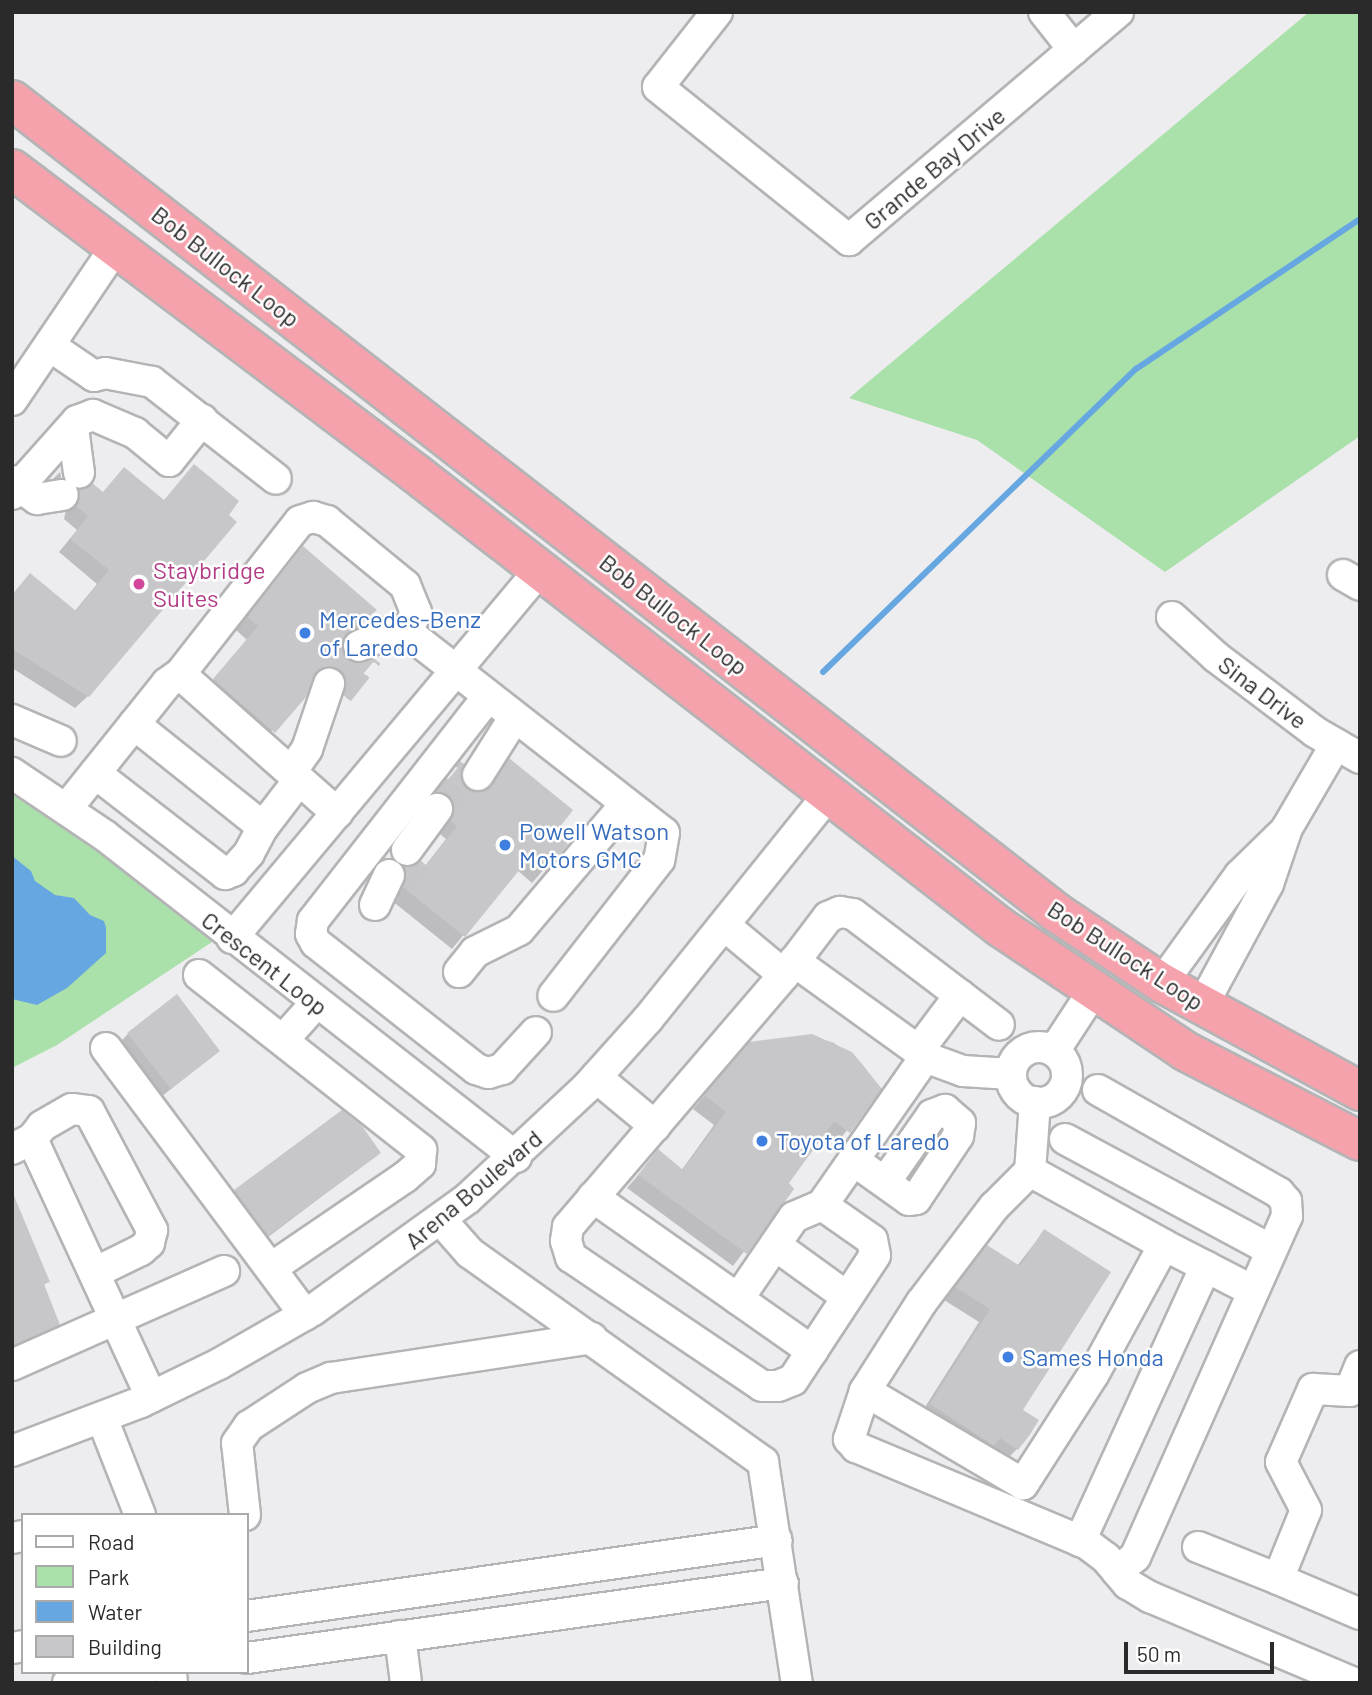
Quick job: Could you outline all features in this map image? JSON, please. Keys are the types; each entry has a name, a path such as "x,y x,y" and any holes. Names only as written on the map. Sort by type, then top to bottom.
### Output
{"highway":[{"name":"Bob Bullock Loop","path":"12,100 1058,913 1162,983 1360,1091"},
{"name":"Bob Bullock Loop","path":"12,169 1093,993 1185,1051 1360,1141"}],"street":[{"name":"Grande Bay Drive","path":"717,12 658,87 849,240 1118,12"},
{"path":"1044,12 1074,50"},
{"path":"12,400 115,248"},
{"path":"50,346 94,376 105,373 152,382 276,479"},
{"path":"83,422 14,488 37,499 71,484 94,376"},
{"path":"83,422 135,433 169,461 202,420"},
{"path":"66,808 134,724 180,674 300,521 313,517 327,521 405,585 416,612 407,632"},
{"path":"232,938 540,570"},
{"name":"Sina Drive","path":"1172,617 1216,657 1348,751"},
{"path":"367,647 387,633 407,632 455,673 664,833 665,848 553,996"},
{"path":"180,674 337,813"},
{"path":"94,773 214,870 225,874 233,872 249,853 295,776 328,697"},
{"path":"487,698 313,921 311,934 316,943 476,1069 488,1073 502,1069 536,1032"},
{"path":"477,766 514,718"},
{"path":"12,720 61,741"},
{"path":"134,724 263,828"},
{"path":"1162,983 1240,875 1287,828 1348,751"},
{"name":"Crescent Loop","path":"12,773 66,808 516,1157"},
{"name":"Arena Boulevard","path":"12,1451 151,1397 305,1315 440,1219 516,1157 596,1077 724,925 829,794"},
{"path":"459,972 475,952 519,930 626,804"},
{"path":"412,854 442,813"},
{"path":"1202,1006 1268,884 1287,828"},
{"path":"822,1205 875,1246 875,1255 793,1380 762,1386 571,1257 566,1241 568,1227 789,968 828,916 840,912 853,914 999,1025"},
{"path":"724,925 922,1054 963,1071 1011,1074"},
{"path":"199,975 421,1150 420,1164 271,1268"},
{"path":"1054,1051 1093,993"},
{"path":"737,1298 794,1217 822,1205 960,995"},
{"path":"284,1041 316,1003"},
{"path":"106,1048 305,1315"},
{"path":"1028,1049 1054,1051 1065,1065 1066,1082 1056,1097 1035,1102 1020,1095 1011,1074 1015,1060 1028,1049"},
{"path":"596,1077 655,1126"},
{"path":"1098,1090 1279,1193 1286,1201 1287,1216 1135,1557 1117,1571"},
{"path":"1035,1102 1030,1171 994,1207 920,1303 866,1391 851,1425 849,1439 856,1447 1013,1516 1080,1541 1107,1558 1128,1584 1150,1597 1354,1683"},
{"path":"93,1273 141,1250 149,1243 152,1230 89,1111 72,1109 42,1126 22,1144 93,1273 151,1397"},
{"path":"1066,1139 1271,1250"},
{"path":"853,1160 885,1182"},
{"path":"1030,1171 1253,1291"},
{"path":"593,1197 812,1351"},
{"path":"440,1219 470,1252 754,1452 768,1473 797,1683"},
{"path":"775,1245 847,1297"},
{"path":"1013,1516 1023,1483 1093,1375 1164,1245"},
{"path":"1080,1541 1206,1266"},
{"path":"12,1365 225,1271"},
{"path":"245,1513 237,1443 249,1426 307,1388 331,1378 592,1338"},
{"path":"1278,1578 1306,1510 1281,1462 1313,1389 1350,1391 1360,1366"},
{"path":"866,1391 1023,1483"},
{"path":"102,1418 139,1513"},
{"path":"248,1616 777,1540"},
{"path":"1198,1546 1360,1614"},
{"path":"248,1658 783,1583"},
{"path":"448,1587 454,1629"},
{"path":"400,1636 406,1683"},
{"path":"68,1683 130,1674"}],"green space":[{"path":"1309,12 1360,12 1360,436 1165,572 977,440 849,398"},
{"path":"12,784 218,938 57,1045 12,1068"}],"water":[{"path":"12,856 31,871 35,881 55,895 74,898 90,915 104,921 106,928 106,953 67,988 37,1005 12,999"}],"building":[{"name":"Staybridge Suites","path":"194,464 239,501 229,515 237,522 89,697 12,649 12,595 30,573 76,611 109,570 70,539 88,516 76,506 79,490 92,483 103,492 124,467 164,500"},
{"name":"Mercedes-Benz of Laredo","path":"303,546 377,610 345,635 342,645 350,661 375,660 344,696 346,681 342,672 334,667 318,670 306,697 275,733 213,679 258,626 247,617"},
{"name":"Powell Watson Motors GMC","path":"509,758 573,810 555,833 568,844 546,871 529,858 465,937 403,887 404,867 421,861 426,865 457,826 450,820 453,801 439,792 462,762 462,782 478,792 492,785"},
{"path":"177,994 220,1051 171,1089 127,1033"},
{"name":"Toyota of Laredo","path":"812,1034 852,1052 882,1089 850,1133 834,1121 789,1183 794,1189 747,1254 638,1175 658,1149 683,1170 726,1112 704,1095 749,1042"},
{"path":"342,1110 362,1126 381,1153 268,1236 234,1190"},
{"path":"12,1191 50,1282 44,1284 60,1325 12,1346"},
{"name":"Sames Honda","path":"1044,1229 1111,1272 1023,1410 1039,1420 1029,1436 1018,1450 1000,1438 994,1446 930,1404 990,1309 955,1287 987,1245 1020,1266"}],"waterway":[{"path":"823,672 1136,369 1360,219"}],"tunnel":[{"path":"339,692 369,654"},
{"path":"437,809 469,768"},
{"path":"399,883 417,858"}],"place":[{"name":"Staybridge Suites","path":"139,584"},
{"name":"Mercedes-Benz of Laredo","path":"305,633"},
{"name":"Powell Watson Motors GMC","path":"505,845"},
{"name":"Toyota of Laredo","path":"762,1141"},
{"name":"Sames Honda","path":"1008,1357"}]}
